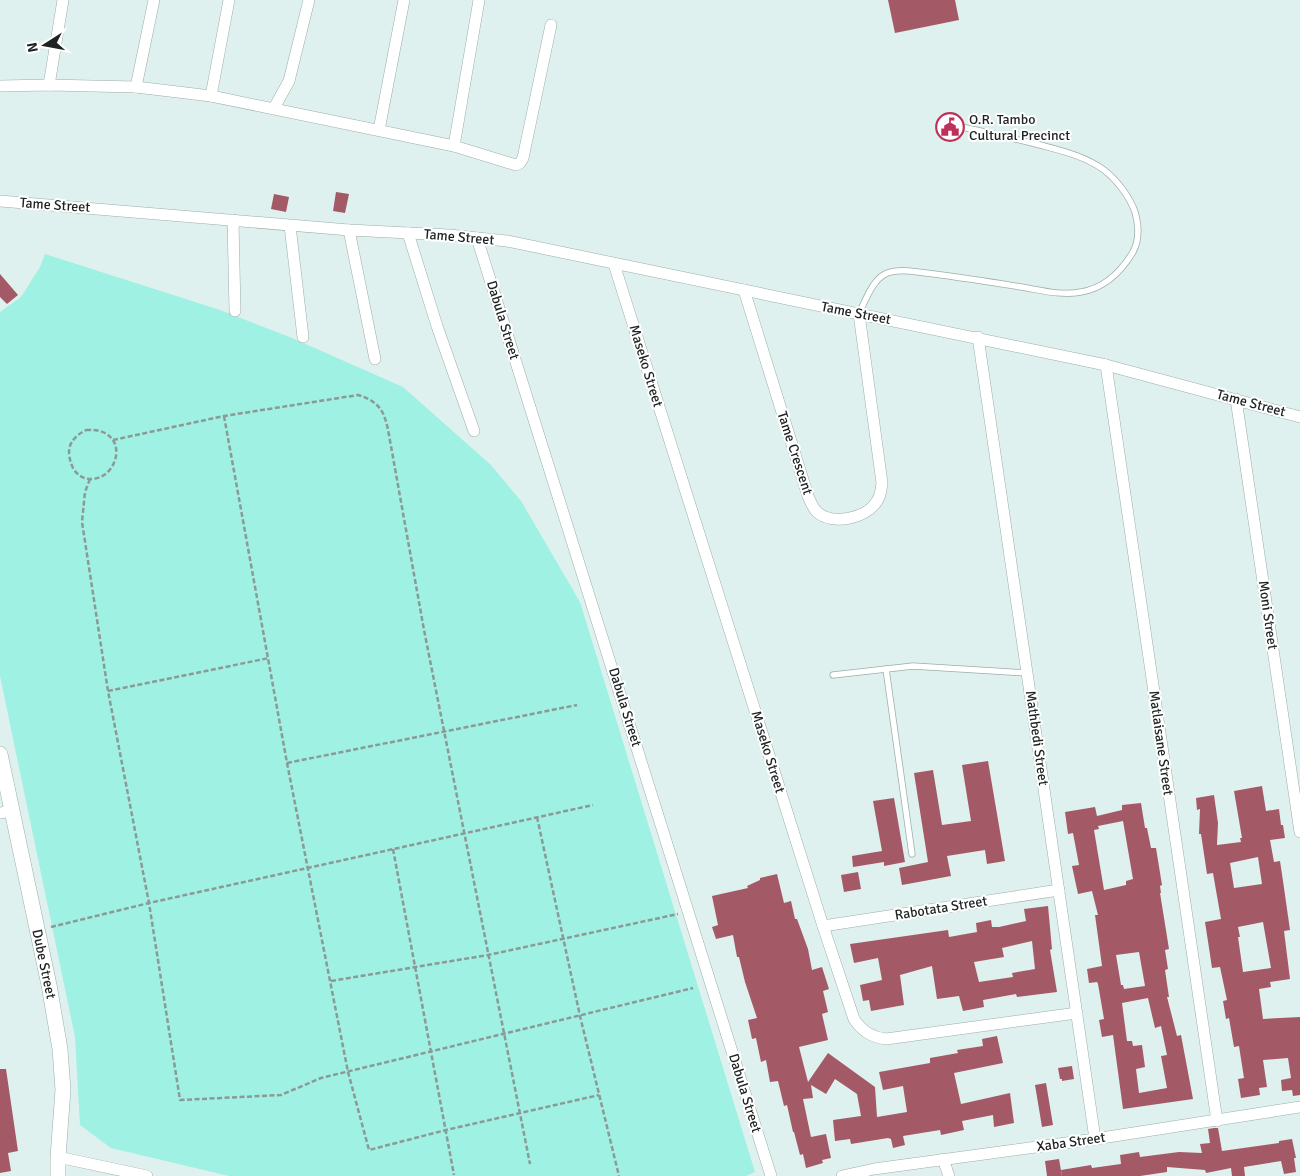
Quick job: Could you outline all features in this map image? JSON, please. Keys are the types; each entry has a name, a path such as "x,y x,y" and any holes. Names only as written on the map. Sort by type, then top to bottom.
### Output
{"street":[{"path":"48,85 63,0"},
{"path":"136,87 154,0"},
{"path":"211,96 229,0"},
{"path":"274,108 289,81 310,0"},
{"path":"379,130 404,0"},
{"path":"454,146 479,0"},
{"path":"0,86 136,87 211,96 454,146 516,164 522,161 551,25"},
{"name":"Tame Street","path":"0,201 290,226 507,241 1106,364 1300,417"},
{"path":"233,220 235,311"},
{"path":"290,226 303,337"},
{"path":"348,230 375,359"},
{"name":"Tame Street","path":"408,233 437,326 474,431"},
{"name":"Dabula Street","path":"477,238 771,1176"},
{"name":"Maseko Street","path":"614,264 854,1019 863,1031 877,1038 895,1039 1077,1013"},
{"name":"Tame Crescent","path":"744,290 808,496 817,512 831,519 842,519 871,508 880,495 882,483 860,314"},
{"name":"Mathbedi Street","path":"978,337 1094,1139"},
{"name":"Matlaisane Street","path":"1106,364 1216,1120"},
{"name":"Moni Street","path":"1236,399 1300,832"},
{"name":"Dube Street","path":"0,754 6,812 37,930 49,985 62,1070 58,1176"},
{"name":"Rabotata Street","path":"823,926 1059,890"},
{"name":"Xaba Street","path":"842,1176 874,1169 1094,1139 1300,1107"},
{"path":"58,1156 147,1176"},
{"path":"943,1159 949,1176"}],"lane":[{"path":"860,314 873,284 884,274 892,271 917,271 1056,293 1080,292 1095,289 1117,275 1137,245 1139,233 1132,203 1104,170 1080,157 1067,153 1014,138 952,125"},
{"path":"832,675 913,666 1027,673"},
{"path":"886,669 912,854"}],"path":[{"path":"113,440 224,416 358,395 375,403 382,411 389,435 424,630 518,1112 530,1164"},
{"path":"224,416 288,763 348,1072 370,1150 518,1112 599,1095"},
{"path":"86,430 96,430 105,433 113,440 117,447 115,460 108,472 98,479 85,479 76,473 70,461 68,451 71,441 77,435 86,430"},
{"path":"90,479 85,492 82,522 108,691 149,903 180,1100 281,1095 321,1078 693,988"},
{"path":"108,691 269,658"},
{"path":"288,763 576,705"},
{"path":"37,930 149,903 593,805"},
{"path":"537,817 580,1016 619,1176"},
{"path":"393,849 454,1175"},
{"path":"331,981 488,955 689,911"}],"green space":[{"path":"45,254 220,310 292,338 403,387 491,465 521,501 580,602 755,1172 746,1176 229,1176 111,1148 80,1125 75,1037 0,676 0,312 21,297 40,267"}],"building":[{"path":"888,0 955,0 959,20 895,33"},
{"path":"336,192 349,194 345,213 333,211"},
{"path":"274,194 289,197 286,212 271,209"},
{"path":"0,274 18,295 7,304 0,297"},
{"path":"988,761 1005,861 987,864 985,850 947,856 951,876 902,885 899,868 928,862 914,773 933,770 942,825 971,821 962,765"},
{"path":"1262,786 1266,811 1279,809 1281,825 1283,825 1285,838 1270,840 1274,862 1280,861 1283,881 1290,930 1284,931 1290,979 1270,982 1271,987 1259,989 1263,1019 1300,1017 1300,1095 1293,1096 1292,1090 1282,1091 1281,1080 1291,1078 1288,1058 1263,1060 1267,1087 1259,1088 1260,1095 1241,1098 1238,1079 1244,1078 1239,1046 1234,1047 1229,1018 1226,1019 1223,1001 1227,1000 1220,967 1212,968 1205,922 1221,919 1213,873 1207,874 1201,834 1199,834 1200,809 1197,810 1196,798 1214,795 1218,823 1217,845 1241,842 1240,838 1242,838 1234,791","holes":["1258,857 1262,884 1234,888 1230,863","1263,922 1271,968 1243,972 1238,927"]},
{"path":"894,798 905,862 884,866 884,862 853,867 852,856 882,851 873,801"},
{"path":"1141,803 1145,828 1147,828 1151,848 1156,848 1162,885 1160,886 1160,893 1169,949 1165,950 1168,969 1165,970 1169,997 1167,997 1177,1036 1181,1035 1193,1099 1123,1109 1113,1035 1102,1037 1099,1020 1104,1019 1098,984 1097,982 1089,983 1087,969 1102,966 1095,915 1098,915 1092,891 1078,894 1072,866 1079,865 1073,833 1068,834 1065,812 1095,807 1097,816 1122,810 1122,805","holes":["1123,821 1133,879 1126,881 1126,885 1104,890 1094,830 1099,829 1098,826","1139,952 1145,986 1124,989 1123,985 1121,985 1116,955","1148,998 1155,1028 1161,1026 1167,1055 1161,1056 1167,1088 1139,1093 1136,1069 1145,1067 1142,1045 1133,1046 1132,1041 1127,1041 1122,1003"]},
{"path":"858,872 861,889 844,892 841,875"},
{"path":"777,874 784,903 791,901 795,919 797,919 808,949 812,970 822,967 829,989 823,991 828,1012 822,1014 828,1040 799,1047 808,1082 828,1053 875,1087 877,1117 907,1112 903,1086 883,1090 879,1072 930,1063 930,1058 958,1053 957,1050 983,1046 982,1039 997,1036 1003,1063 954,1073 961,1104 1010,1093 1014,1123 994,1127 993,1115 962,1121 964,1130 941,1135 940,1130 903,1136 905,1145 893,1148 891,1139 888,1138 851,1144 850,1139 835,1141 833,1120 861,1116 857,1094 835,1079 826,1094 811,1085 813,1098 803,1099 811,1137 826,1134 831,1158 822,1160 823,1163 806,1168 803,1154 800,1155 793,1132 787,1105 784,1106 778,1081 770,1082 766,1060 761,1062 756,1038 752,1039 748,1020 757,1018 739,957 737,957 733,935 716,939 712,927 718,925 712,896 748,888 747,886 760,880 760,878"},
{"path":"1048,906 1052,949 1050,950 1057,992 1017,997 1016,994 983,1000 984,1007 963,1011 959,996 937,999 932,966 900,975 904,1005 871,1011 869,1000 863,1001 860,985 882,980 878,958 854,963 850,944 948,930 949,937 977,932 976,923 991,920 992,927 999,927 1026,921 1024,909","holes":["1032,941 1035,969 1012,973 1013,977 979,982 974,962 1004,957 1002,948"]},
{"path":"1072,1066 1074,1079 1062,1081 1058,1068"},
{"path":"0,1069 6,1069 18,1151 8,1153 11,1171 0,1173"},
{"path":"1046,1083 1053,1125 1042,1127 1035,1085"},
{"path":"1218,1128 1222,1151 1279,1143 1279,1141 1292,1139 1296,1158 1294,1158 1296,1172 1284,1174 1281,1161 1244,1167 1245,1176 1232,1176 1231,1168 1206,1173 1205,1170 1167,1167 1167,1172 1140,1176 1062,1176 1061,1170 1091,1165 1092,1168 1121,1164 1120,1155 1139,1152 1140,1157 1179,1152 1202,1153 1200,1144 1210,1143 1208,1129"},
{"path":"1059,1159 1062,1176 1047,1176 1045,1161"}],"place":[{"name":"O.R. Tambo Cultural Precinct","path":"950,127"}]}
